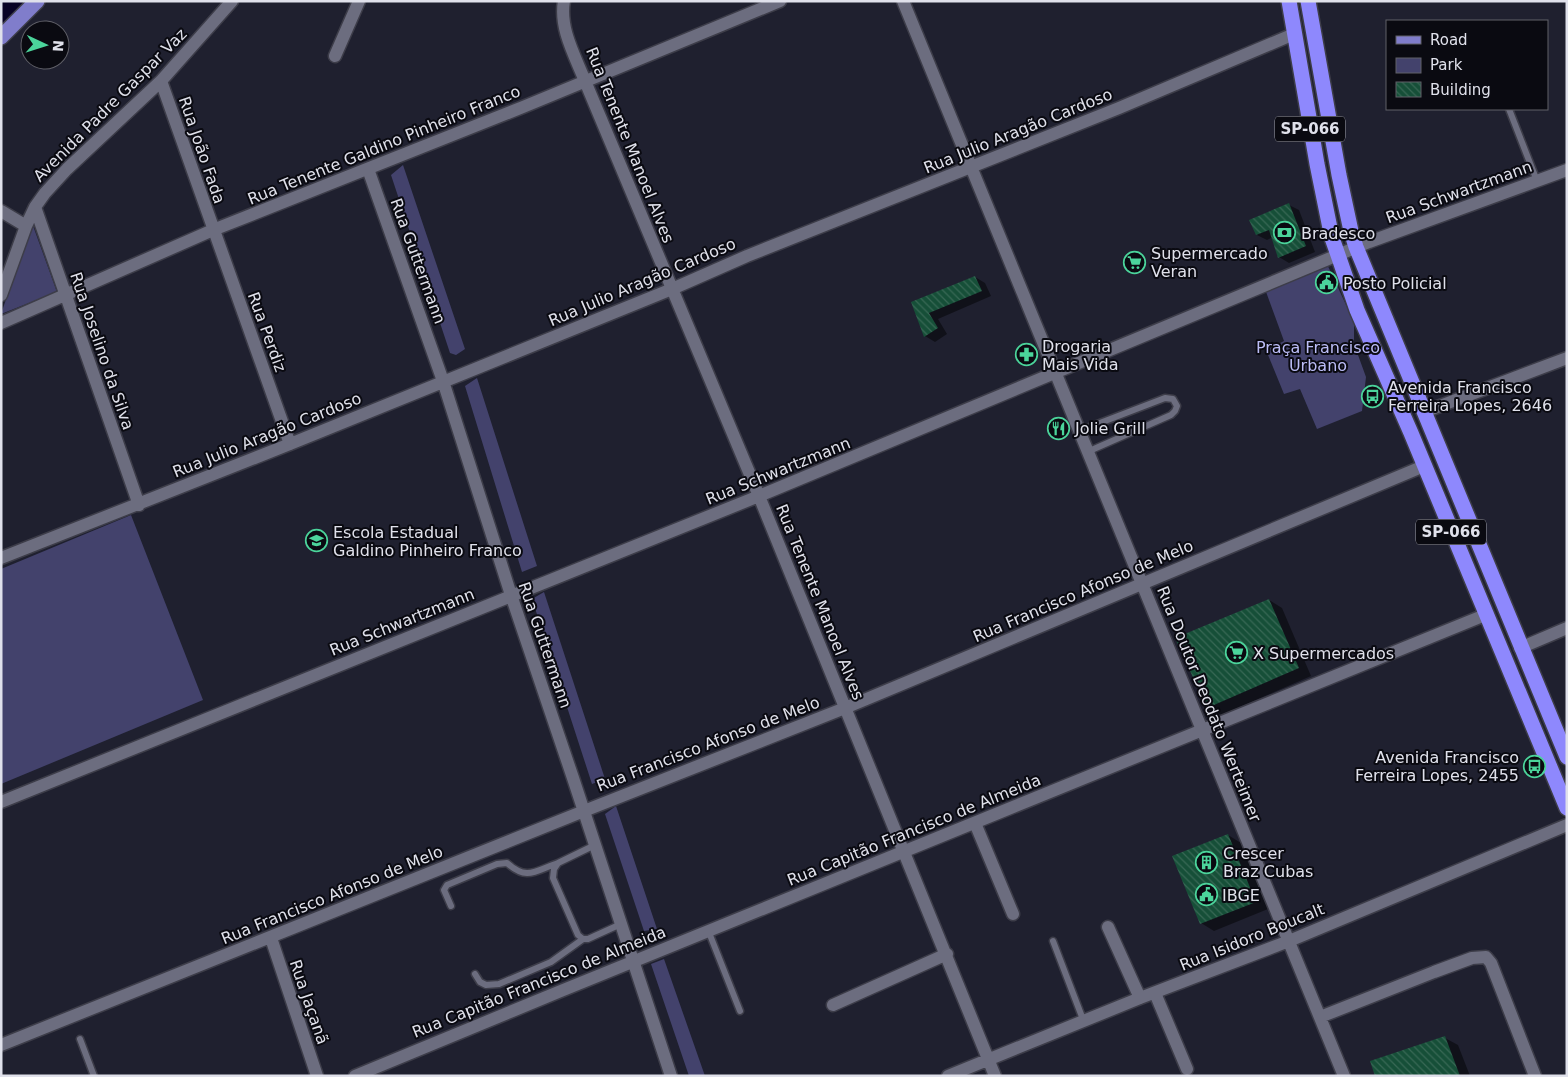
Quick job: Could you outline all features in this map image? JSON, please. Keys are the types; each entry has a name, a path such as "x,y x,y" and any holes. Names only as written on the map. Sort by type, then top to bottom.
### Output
{"highway":[{"name":"SP-066","path":"1289,1 1317,164 1332,238 1357,310 1567,808"},
{"name":"SP-066","path":"1308,1 1339,175 1356,247 1520,648 1567,757"},
{"path":"1294,34 1311,19"}],"main road":[{"path":"1,36 36,1"}],"street":[{"name":"Avenida Padre Gaspar Vaz","path":"1,295 26,226 45,193 67,169 161,81 232,1"},
{"path":"335,56 358,1"},
{"name":"Rua Tenente Manoel Alves","path":"564,1 562,14 564,26 585,81 759,496 996,1076"},
{"name":"Rua Tenente Galdino Pinheiro Franco","path":"1,323 213,230 780,1"},
{"name":"Rua Doutor Deodato Werteimer","path":"903,1 1344,1076"},
{"name":"Rua Julio Aragão Cardoso","path":"1,558 290,444 672,289 747,256 1119,108 1294,34"},
{"name":"Rua João Fada","path":"161,81 213,230"},
{"name":"Rua Guttermann","path":"368,169 443,381 511,595 671,1076"},
{"name":"Rua Schwartzmann","path":"1,802 759,496 1356,247 1567,170"},
{"name":"Rua Joselino da Silva","path":"36,207 139,505"},
{"path":"1,211 26,226"},
{"name":"Rua Perdiz","path":"213,230 290,444"},
{"path":"1424,412 1567,358"},
{"name":"Rua Francisco Afonso de Melo","path":"1,1046 845,708 1424,466"},
{"name":"Rua Capitão Francisco de Almeida","path":"355,1076 708,930 1485,615"},
{"path":"1520,648 1567,628"},
{"path":"975,823 1013,914"},
{"name":"Rua Isidoro Boucalt","path":"948,1076 1155,992 1289,941 1567,825"},
{"path":"1108,927 1140,998"},
{"name":"Rua Jaçanã","path":"271,938 317,1076"},
{"path":"833,1005 947,954"},
{"path":"1320,1017 1472,958 1486,956 1500,984 1535,1076"},
{"path":"1155,992 1187,1069"}],"lane":[{"path":"1509,110 1537,181"},
{"path":"1078,431 1165,398 1173,399 1177,406 1176,411 1171,415 1087,452"},
{"path":"451,906 444,890 446,886 497,864 507,863 517,872 526,875 595,846"},
{"path":"558,863 554,869 553,878 578,935 583,939"},
{"path":"475,974 480,982 486,985 499,984 551,962 583,939 588,939 621,924"},
{"path":"708,930 740,1011"},
{"path":"1053,942 1084,1022"},
{"path":"80,1039 94,1076"}],"green space":[{"path":"403,165 465,349 456,355 450,353 391,175"},
{"path":"32,223 57,292 1,314"},
{"name":"Praça Francisco Urbano","path":"1326,262 1354,322 1354,344 1366,377 1362,411 1317,429 1300,389 1284,394 1266,350 1284,341 1265,289"},
{"path":"477,378 537,566 522,572 465,386"},
{"path":"131,515 203,700 1,784 1,569"},
{"path":"544,592 605,779 592,784 532,599"},
{"path":"616,806 657,929 644,931 605,814"},
{"path":"664,959 705,1076 689,1076 651,964"}],"building":[{"name":"Bradesco","path":"1289,203 1306,246 1278,258 1269,230 1256,235 1249,220"},
{"path":"975,276 982,291 929,313 938,328 924,337 911,302"},
{"name":"X Supermercados","path":"1269,599 1299,668 1207,708 1175,638"},
{"path":"1228,834 1256,902 1200,924 1172,856"},
{"path":"1445,1036 1460,1076 1375,1076 1370,1061"}],"waterway":[{"path":"1,13 12,1"}],"place":[{"name":"Bradesco","path":"1285,233"},
{"name":"Supermercado Veran","path":"1135,262"},
{"name":"Posto Policial","path":"1327,283"},
{"name":"Drogaria Mais Vida","path":"1026,355"},
{"name":"Avenida Francisco Ferreira Lopes, 2646","path":"1372,396"},
{"name":"Jolie Grill","path":"1059,428"},
{"name":"Escola Estadual Galdino Pinheiro Franco","path":"317,541"},
{"name":"X Supermercados","path":"1237,653"},
{"name":"Avenida Francisco Ferreira Lopes, 2455","path":"1535,766"},
{"name":"Crescer Braz Cubas","path":"1207,862"},
{"name":"IBGE","path":"1206,895"}]}
